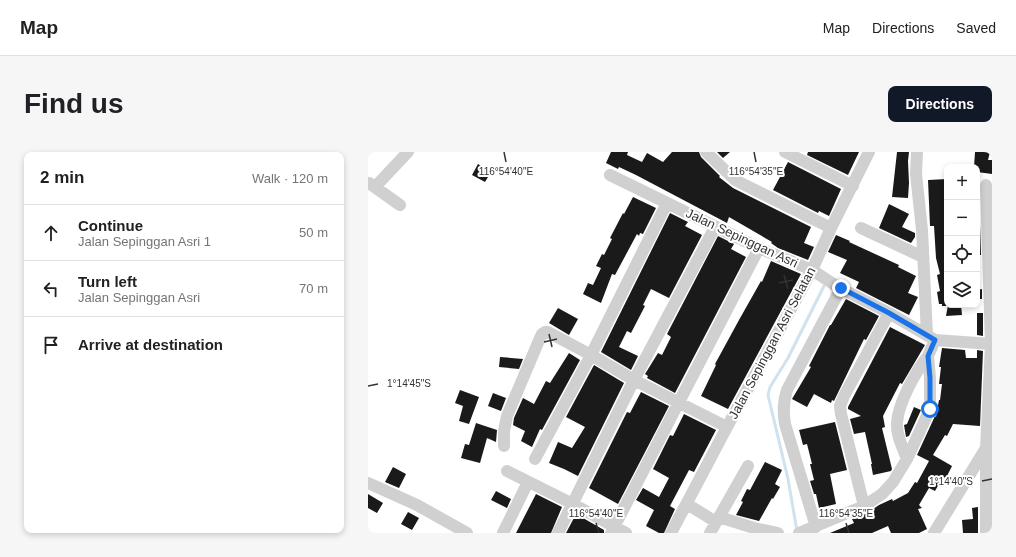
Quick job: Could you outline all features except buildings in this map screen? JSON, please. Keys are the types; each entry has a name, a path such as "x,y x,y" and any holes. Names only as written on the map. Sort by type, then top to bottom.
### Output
{"street":[{"path":"400,205 371,185 408,152"},
{"path":"706,152 735,180 831,228"},
{"path":"786,152 853,186"},
{"name":"Jalan Sepinggan Asri Selatan","path":"672,533 727,427 815,272 831,228 869,152"},
{"path":"799,533 864,506 882,494 893,482 907,459 930,409 928,356 931,337 916,174 917,152"},
{"name":"Jalan Sepinggan Asri","path":"610,175 759,248 815,272 840,288 889,313 931,337"},
{"path":"986,185 992,344 986,448 986,533"},
{"path":"534,459 591,355 667,203"},
{"path":"558,533 634,380 715,227"},
{"path":"862,228 923,257"},
{"path":"612,530 680,403 759,248"},
{"path":"816,527 785,424 783,403 787,390 840,288"},
{"path":"864,506 840,406 889,313"},
{"path":"504,446 504,431 507,416 542,334 545,332 548,332 634,380 727,427"},
{"path":"931,337 992,344"},
{"path":"907,459 896,424 900,408 910,386 920,366 928,356"},
{"path":"934,533 986,448"},
{"path":"710,533 748,466"},
{"path":"507,471 573,504 612,530 626,533"},
{"path":"503,533 528,482"},
{"path":"368,483 417,505 467,533"},
{"path":"687,504 718,519 778,533"}],"waterway":[{"path":"797,531 788,479 768,395 770,387 788,358 824,286"}],"route":[{"path":"841,288 889,313 935,340 928,356 930,409"}]}
